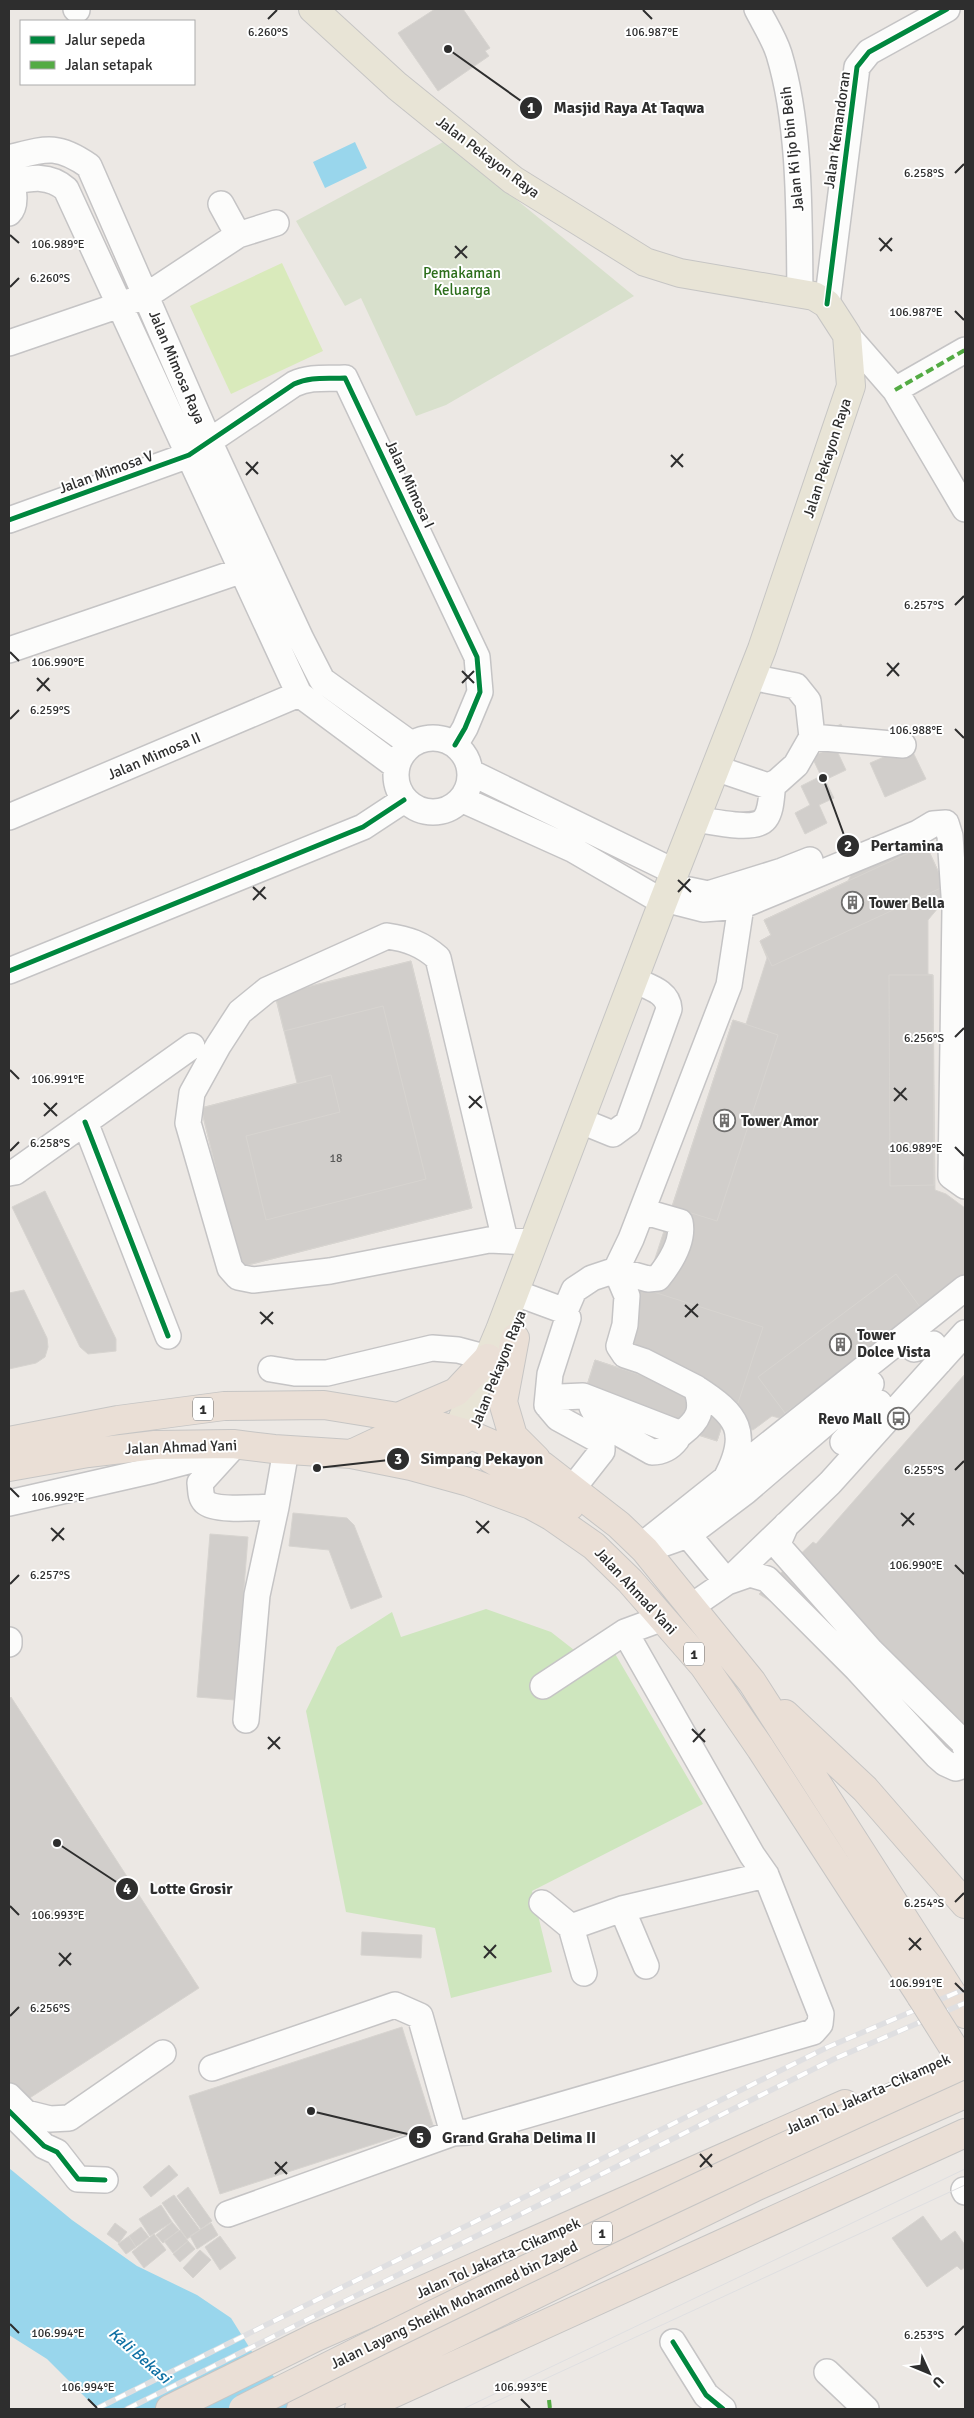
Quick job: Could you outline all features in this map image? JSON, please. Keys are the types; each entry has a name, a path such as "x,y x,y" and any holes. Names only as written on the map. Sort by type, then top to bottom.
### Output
{"highway":[{"path":"515,1338 503,1402 513,1436 543,1466"},
{"path":"398,1417 456,1392 488,1358"},
{"name":"Jalan Ahmad Yani","path":"9,1440 118,1420 224,1406 324,1405 398,1417 471,1436 543,1466 619,1525 643,1548 752,1682 965,2014"},
{"path":"351,1454 381,1440 432,1446 456,1444 471,1436 487,1456 573,1508 603,1532 663,1618"},
{"name":"Jalan Ahmad Yani","path":"9,1467 88,1453 155,1445 233,1444 351,1454 411,1466 468,1482 531,1505 594,1546 630,1581 704,1666 761,1749 965,2065"},
{"path":"9,1472 80,1460 230,1450 280,1449"},
{"path":"752,1682 866,1789 965,1904"},
{"name":"Jalan Tol Jakarta–Cikampek","path":"170,2409 316,2337 736,2153 965,2050"},
{"name":"Jalan Layang Sheikh Mohammed bin Zayed","path":"243,2409 370,2345 737,2168 965,2065"},
{"name":"Jalan Layang Sheikh Mohammed bin Zayed","path":"301,2409 757,2186 965,2094"},
{"path":"365,2406 965,2133"}],"main road":[{"name":"Jalan Pekayon Raya","path":"313,9 397,86 513,180 645,262 680,273 814,296 827,304 846,335 851,386 751,677 695,819 581,1121 515,1338 471,1436"},
{"name":"Jalan Pekayon Raya","path":"471,1436 462,1420 488,1358 633,982"}],"street":[{"name":"Jalan Ki Ijo bin Beih","path":"757,9 779,53 789,103 797,169 800,294"},
{"name":"Jalan Kemandoran","path":"827,304 857,67 869,52 947,9"},
{"name":"Jalan Mimosa Raya","path":"10,170 36,152 62,150 89,166 146,296 199,448 322,680 412,744"},
{"path":"9,213 13,208 10,170 34,178 49,179 66,189 118,304 199,448 240,571 299,694 396,766"},
{"path":"221,204 238,235"},
{"path":"9,343 118,304 146,296 238,235 276,223"},
{"path":"846,335 895,390 965,509"},
{"path":"895,390 965,350"},
{"name":"Jalan Mimosa I","path":"199,448 294,384 316,377 346,378 477,657 480,692 465,728 455,745"},
{"name":"Jalan Mimosa V","path":"9,520 199,448"},
{"path":"9,650 240,571"},
{"path":"278,650 301,639"},
{"path":"715,768 768,786 783,778 796,765 812,737 808,701 796,686 751,677"},
{"name":"Jalan Mimosa II","path":"9,817 299,694"},
{"path":"812,737 903,745"},
{"path":"426,738 441,738 455,745 465,756 470,772 468,786 461,799 448,809 433,812 417,809 404,800 398,790 396,766 402,754 412,744 426,738"},
{"path":"470,772 703,909 741,906 918,833 933,824 946,824 950,836 955,910 958,1127 951,1176 965,1186"},
{"path":"695,819 745,826 757,825 767,815 773,784"},
{"path":"461,799 668,890 708,894 782,871 923,815 936,808 948,807 958,816 965,900"},
{"path":"9,971 363,827 404,800"},
{"path":"725,1480 735,1458 738,1434 735,1419 722,1405 696,1388 643,1361 625,1355 619,1346 625,1324 627,1296 616,1270 642,1211 729,985 741,906"},
{"path":"504,1240 438,958 424,946 406,938 387,936 267,990 240,1012 218,1046 192,1093 188,1123 230,1268 238,1277 252,1280 330,1271 489,1240 532,1242"},
{"path":"581,1121 613,1134 628,1124 669,1009 669,1002 663,995 633,982"},
{"path":"9,1173 15,1172 192,1046"},
{"path":"85,1122 168,1336"},
{"path":"573,1488 602,1451 602,1442 558,1418 547,1405 550,1374 568,1318 567,1306 574,1290 592,1278 616,1270 648,1279 658,1278 674,1253 681,1234 680,1222 642,1211"},
{"path":"643,1548 965,1288"},
{"path":"529,1292 567,1306"},
{"path":"643,1548 688,1535 745,1492 914,1349 965,1311"},
{"path":"830,1420 826,1440 829,1452 842,1461 850,1447 939,1362 965,1333"},
{"path":"914,1349 933,1344 940,1353 939,1362"},
{"path":"271,1369 295,1373 327,1373 432,1348 458,1350 488,1358"},
{"path":"547,1405 560,1397 570,1395 588,1398 601,1422 652,1452 662,1452 677,1439 672,1430 681,1434 692,1425 700,1414 701,1402 696,1388"},
{"path":"692,1606 726,1582 830,1483 850,1447"},
{"path":"246,1720 257,1595 276,1507 280,1449"},
{"path":"230,1450 200,1483 202,1497 207,1504 220,1507 276,1507"},
{"path":"9,1503 154,1470 230,1450"},
{"path":"786,1526 779,1541 780,1548 864,1660"},
{"path":"688,1535 726,1582"},
{"path":"726,1582 750,1574 767,1579 864,1660 886,1683 945,1764 956,1768 965,1765"},
{"path":"543,1686 625,1632 663,1618"},
{"path":"228,2214 453,2134 468,2132 813,2032 820,2024 821,2014 766,1875 752,1855 625,1632"},
{"path":"886,1683 964,1742 965,1747"},
{"path":"570,1927 622,1910 766,1875"},
{"path":"542,1903 570,1927 584,1973"},
{"path":"622,1910 646,1966"},
{"path":"212,2068 396,2005 420,2016 453,2134"},
{"path":"9,2096 26,2113 50,2119 70,2118 163,2053"},
{"path":"9,2111 44,2146 57,2152 78,2179 104,2180"},
{"path":"673,2342 706,2395 723,2409"},
{"path":"827,2372 866,2409"}],"green space":[{"name":"Pemakaman Keluarga","path":"445,141 634,296 446,405 416,416 361,298 345,306 296,221"},
{"path":"282,263 323,351 231,394 190,306"},
{"path":"486,1609 551,1632 592,1664 614,1652 703,1804 532,1891 552,1972 451,1998 435,1928 346,1912 306,1711 337,1647 392,1612 401,1637"}],"water":[{"path":"355,142 367,168 325,188 313,162"},
{"name":"Kali Bekasi","path":"9,2168 72,2220 137,2266 197,2295 231,2318 256,2358 305,2409 97,2409 47,2359 9,2335"}],"building":[{"path":"435,9 463,9 490,48 485,51 489,56 438,91 398,33"},
{"path":"841,724 852,746 838,753 846,770 825,780 834,798 819,805 827,823 805,834 795,813 810,805 801,786 821,776 812,757 828,749 821,734"},
{"path":"910,746 926,779 885,797 870,763"},
{"name":"Tower Bella","path":"926,845 945,886 772,966 760,941 771,935 764,920"},
{"path":"926,845 945,886 938,908 928,920 928,974 933,975 935,1190 946,1194 965,1208 965,1277 779,1418 772,1416 753,1430 724,1420 717,1441 583,1398 595,1360 619,1368 638,1287 645,1289 733,1020 746,1024 767,958 760,941 771,935 764,920 848,881 852,873 904,850 911,851"},
{"path":"411,961 472,1208 240,1267 201,1108 297,1083 275,995"},
{"path":"411,961 472,1208 240,1267 201,1108 331,1075 340,1112 246,1136 266,1220 426,1179 383,1006 284,1031 275,995"},
{"path":"889,975 933,975 934,1185 890,1186"},
{"name":"Tower Amor","path":"733,1020 778,1035 717,1221 672,1207"},
{"path":"45,1191 116,1339 116,1351 88,1354 80,1347 12,1207"},
{"name":"Tower Dolce Vista","path":"896,1274 923,1311 785,1413 758,1377"},
{"path":"638,1287 763,1327 738,1403 725,1398 723,1402 619,1368"},
{"path":"24,1290 47,1338 48,1347 45,1357 36,1363 9,1369 9,1293"},
{"path":"595,1360 729,1404 717,1441 583,1398"},
{"path":"965,1374 965,1748 960,1743 954,1756 908,1716 919,1707 822,1634 759,1594 813,1542 816,1544"},
{"path":"293,1513 347,1518 354,1525 382,1597 351,1609 329,1550 289,1546"},
{"path":"210,1534 248,1537 235,1700 197,1697"},
{"path":"11,1697 199,1988 22,2103 9,2082 9,1699"},
{"path":"362,1932 422,1935 421,1958 361,1955"},
{"path":"402,2027 433,2125 220,2194 189,2096"},
{"path":"169,2165 178,2175 151,2197 143,2187"},
{"path":"188,2187 212,2221 201,2229 177,2196"},
{"path":"174,2195 200,2230 187,2239 162,2203"},
{"path":"161,2205 172,2222 150,2236 139,2219"},
{"path":"923,2216 941,2241 955,2231 965,2245 965,2267 961,2270 957,2266 927,2287 892,2238"},
{"path":"172,2222 179,2230 163,2243 156,2235"},
{"path":"115,2223 127,2232 119,2243 107,2234"},
{"path":"211,2223 218,2235 197,2249 190,2236"},
{"path":"141,2227 149,2237 136,2247 129,2236"},
{"path":"180,2230 188,2241 173,2253 164,2241"},
{"path":"154,2234 166,2250 144,2268 132,2252"},
{"path":"129,2236 136,2247 126,2254 118,2244"},
{"path":"220,2236 236,2258 220,2270 205,2247"},
{"path":"188,2241 195,2249 180,2262 173,2254"},
{"path":"200,2250 211,2260 193,2278 183,2268"}],"tram line":[{"path":"463,2409 965,2169"},
{"path":"480,2409 965,2185"}],"railway":[{"path":"96,2409 828,2047 965,1989"},
{"path":"127,2409 834,2059 965,2003"}],"marked path":[{"path":"895,390 965,350"},
{"path":"549,2400 550,2409"}],"cycle path":[{"path":"827,304 857,67 869,52 947,9"},
{"path":"9,520 189,455 300,381 345,378 477,657 480,692 465,728 455,745"},
{"path":"9,971 363,827 404,800"},
{"path":"85,1122 168,1336"},
{"path":"9,2111 44,2146 57,2152 78,2179 105,2180"},
{"path":"673,2342 706,2395 723,2409"}],"place":[{"name":"Masjid Raya At Taqwa","path":"448,49"},
{"name":"Pertamina","path":"823,778"},
{"name":"Tower Bella","path":"853,903"},
{"name":"Tower Amor","path":"725,1121"},
{"name":"Tower Dolce Vista","path":"841,1344"},
{"name":"Revo Mall","path":"898,1419"},
{"name":"Simpang Pekayon","path":"317,1468"},
{"name":"Lotte Grosir","path":"57,1843"},
{"name":"Grand Graha Delima II","path":"311,2111"}]}
